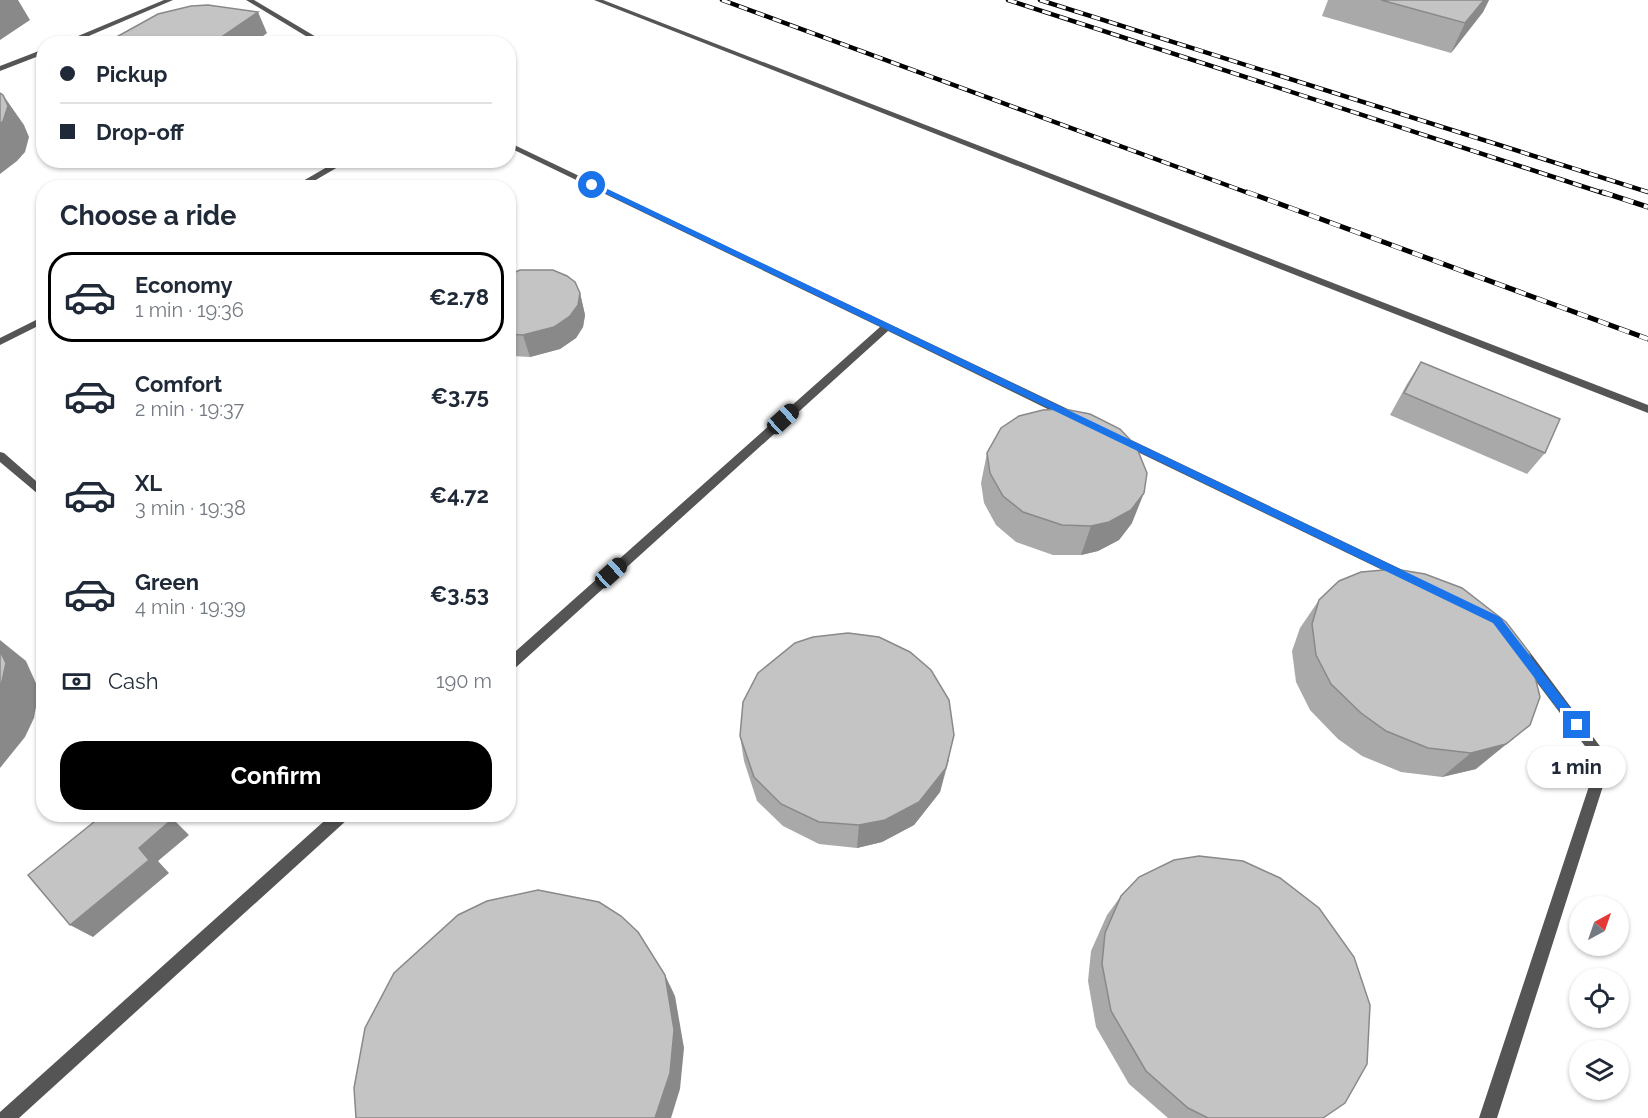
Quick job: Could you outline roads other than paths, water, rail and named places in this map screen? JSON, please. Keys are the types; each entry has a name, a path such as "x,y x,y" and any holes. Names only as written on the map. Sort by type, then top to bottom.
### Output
{"lane":[{"path":"82,36 170,0"},
{"path":"249,0 311,36"},
{"path":"597,0 1648,409"},
{"path":"0,69 36,54"},
{"path":"516,148 1079,419"},
{"path":"310,180 331,168"},
{"path":"0,342 36,323"},
{"path":"516,659 886,327"},
{"path":"1111,435 1411,579"},
{"path":"0,456 36,488"},
{"path":"1488,1118 1604,761 1518,648"},
{"path":"6,1118 334,822"}],"railway":[{"path":"722,0 1251,194"},
{"path":"1008,0 1606,194"},
{"path":"1040,0 1648,192"},
{"path":"1247,192 1648,339"},
{"path":"1602,192 1648,207"}]}
